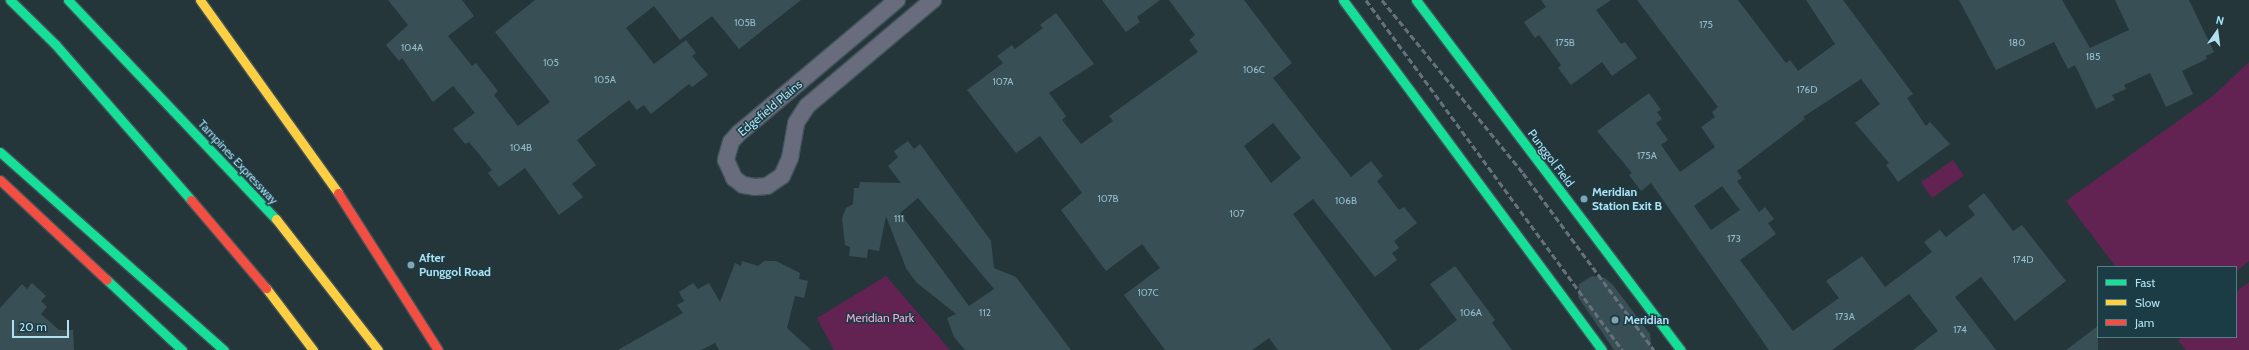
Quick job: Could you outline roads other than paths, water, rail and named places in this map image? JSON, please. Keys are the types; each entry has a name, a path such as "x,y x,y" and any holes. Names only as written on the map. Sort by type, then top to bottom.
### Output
{"main road":[{"path":"10,0 55,44 240,254 313,350"},
{"name":"Tampines Expressway","path":"68,0 276,219 378,350"},
{"path":"200,0 335,189 438,350"},
{"path":"1343,0 1602,350"},
{"name":"Punggol Field","path":"1416,0 1681,350"},
{"path":"0,152 105,247 156,289 224,350"},
{"path":"0,180 182,350"},
{"path":"51,226 105,247"},
{"path":"156,289 180,326"}],"street":[{"name":"Edgefield Plains","path":"898,0 739,133 731,142 726,160 734,178 743,185 755,187 776,182 787,168 796,123 807,106 933,0"}],"railway":[{"path":"1366,0 1622,350"},
{"path":"1382,0 1523,173 1654,350"}],"place":[{"name":"Meridian Station Exit B","path":"1584,199"},
{"name":"After Punggol Road","path":"411,265"},
{"name":"Meridian","path":"1615,320"}],"park label":[{"name":"Meridian Park","path":"880,318"}]}
